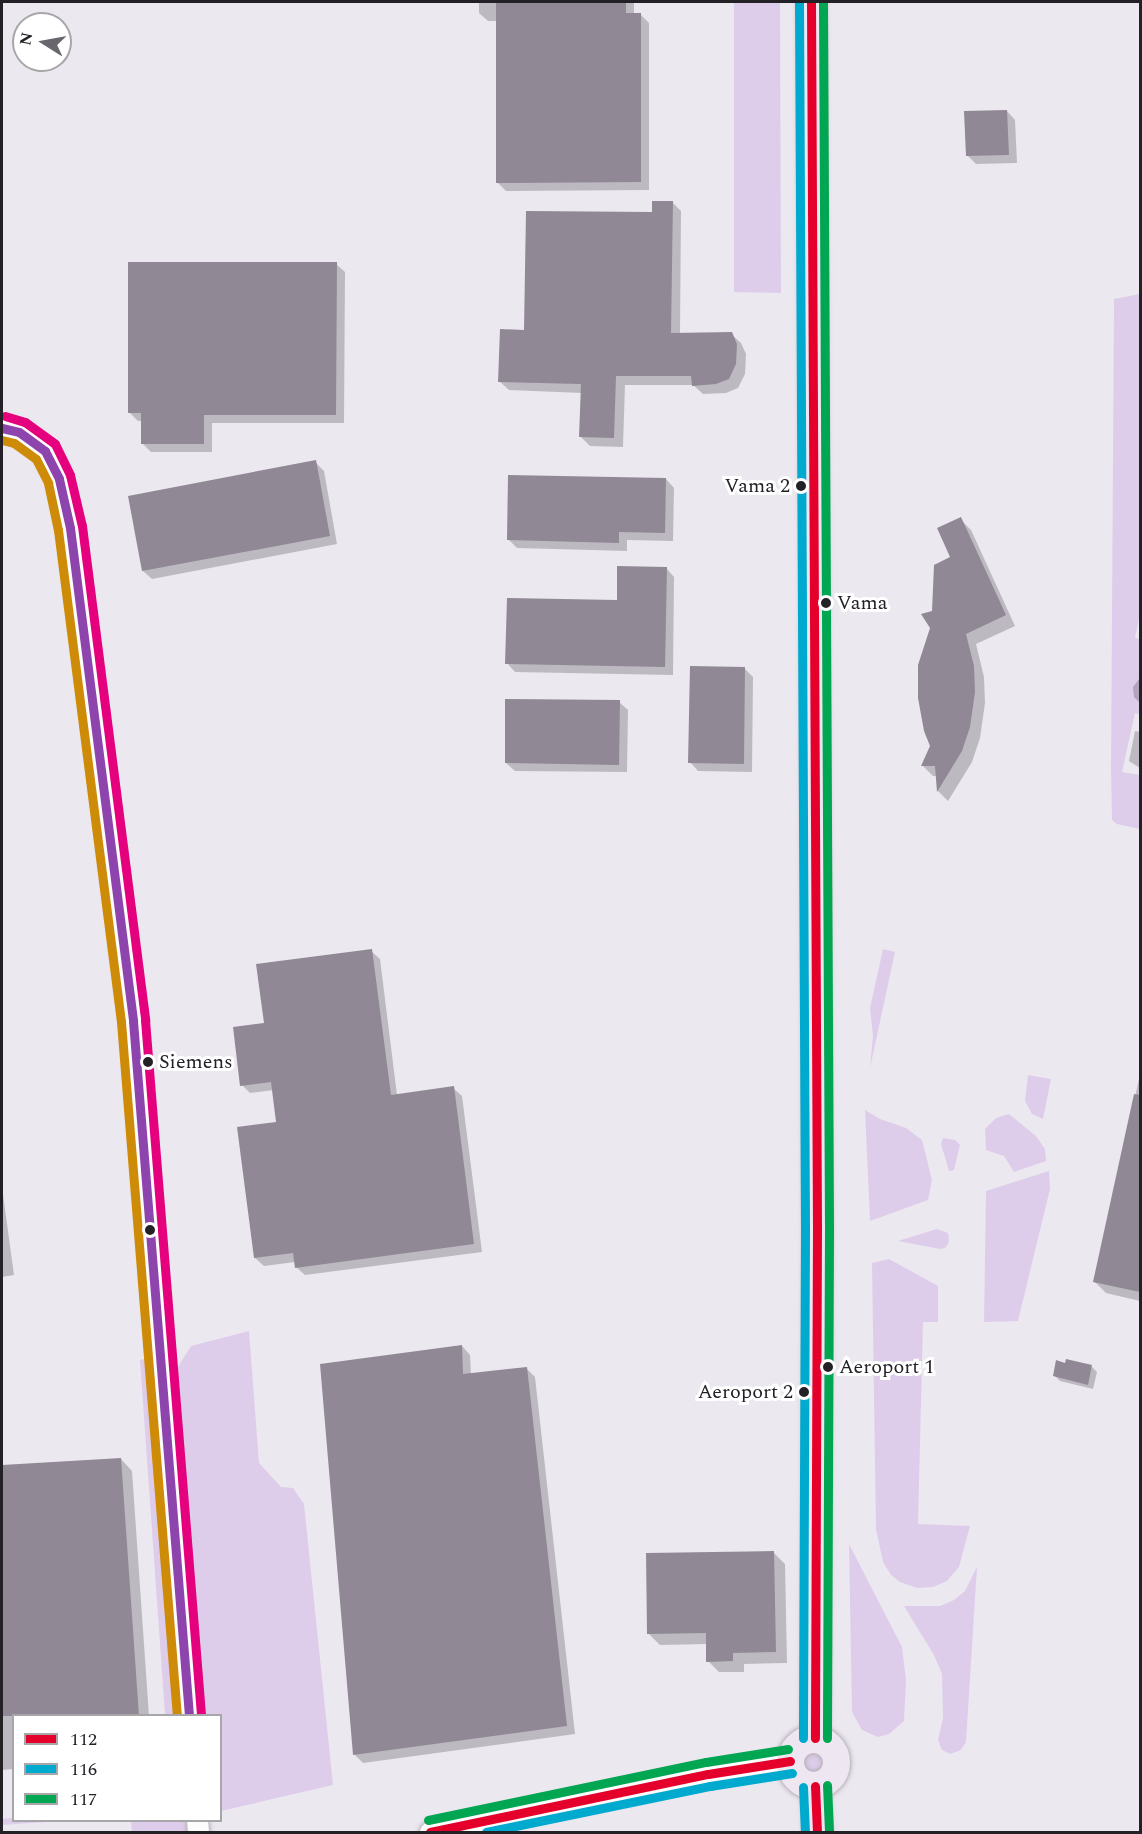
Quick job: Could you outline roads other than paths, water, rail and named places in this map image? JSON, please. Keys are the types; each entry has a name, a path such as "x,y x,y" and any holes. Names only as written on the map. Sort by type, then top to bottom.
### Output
{"main road":[{"path":"811,2 818,1230 815,1738"},
{"path":"815,1738 830,1745 837,1763 835,1772 829,1780 815,1786 807,1785 794,1776 790,1761 795,1747 807,1739 815,1738"},
{"path":"815,1786 817,1833"}],"street":[{"path":"2,428 20,432 45,451 59,479 70,528 133,1021 189,1714"},
{"path":"430,1833 708,1774 790,1761"}],"place":[{"name":"Vama 2","path":"801,486"},
{"name":"Vama","path":"826,603"},
{"name":"Siemens","path":"148,1062"},
{"name":"Aeroport 1","path":"828,1367"},
{"name":"Aeroport 2","path":"804,1392"}]}
